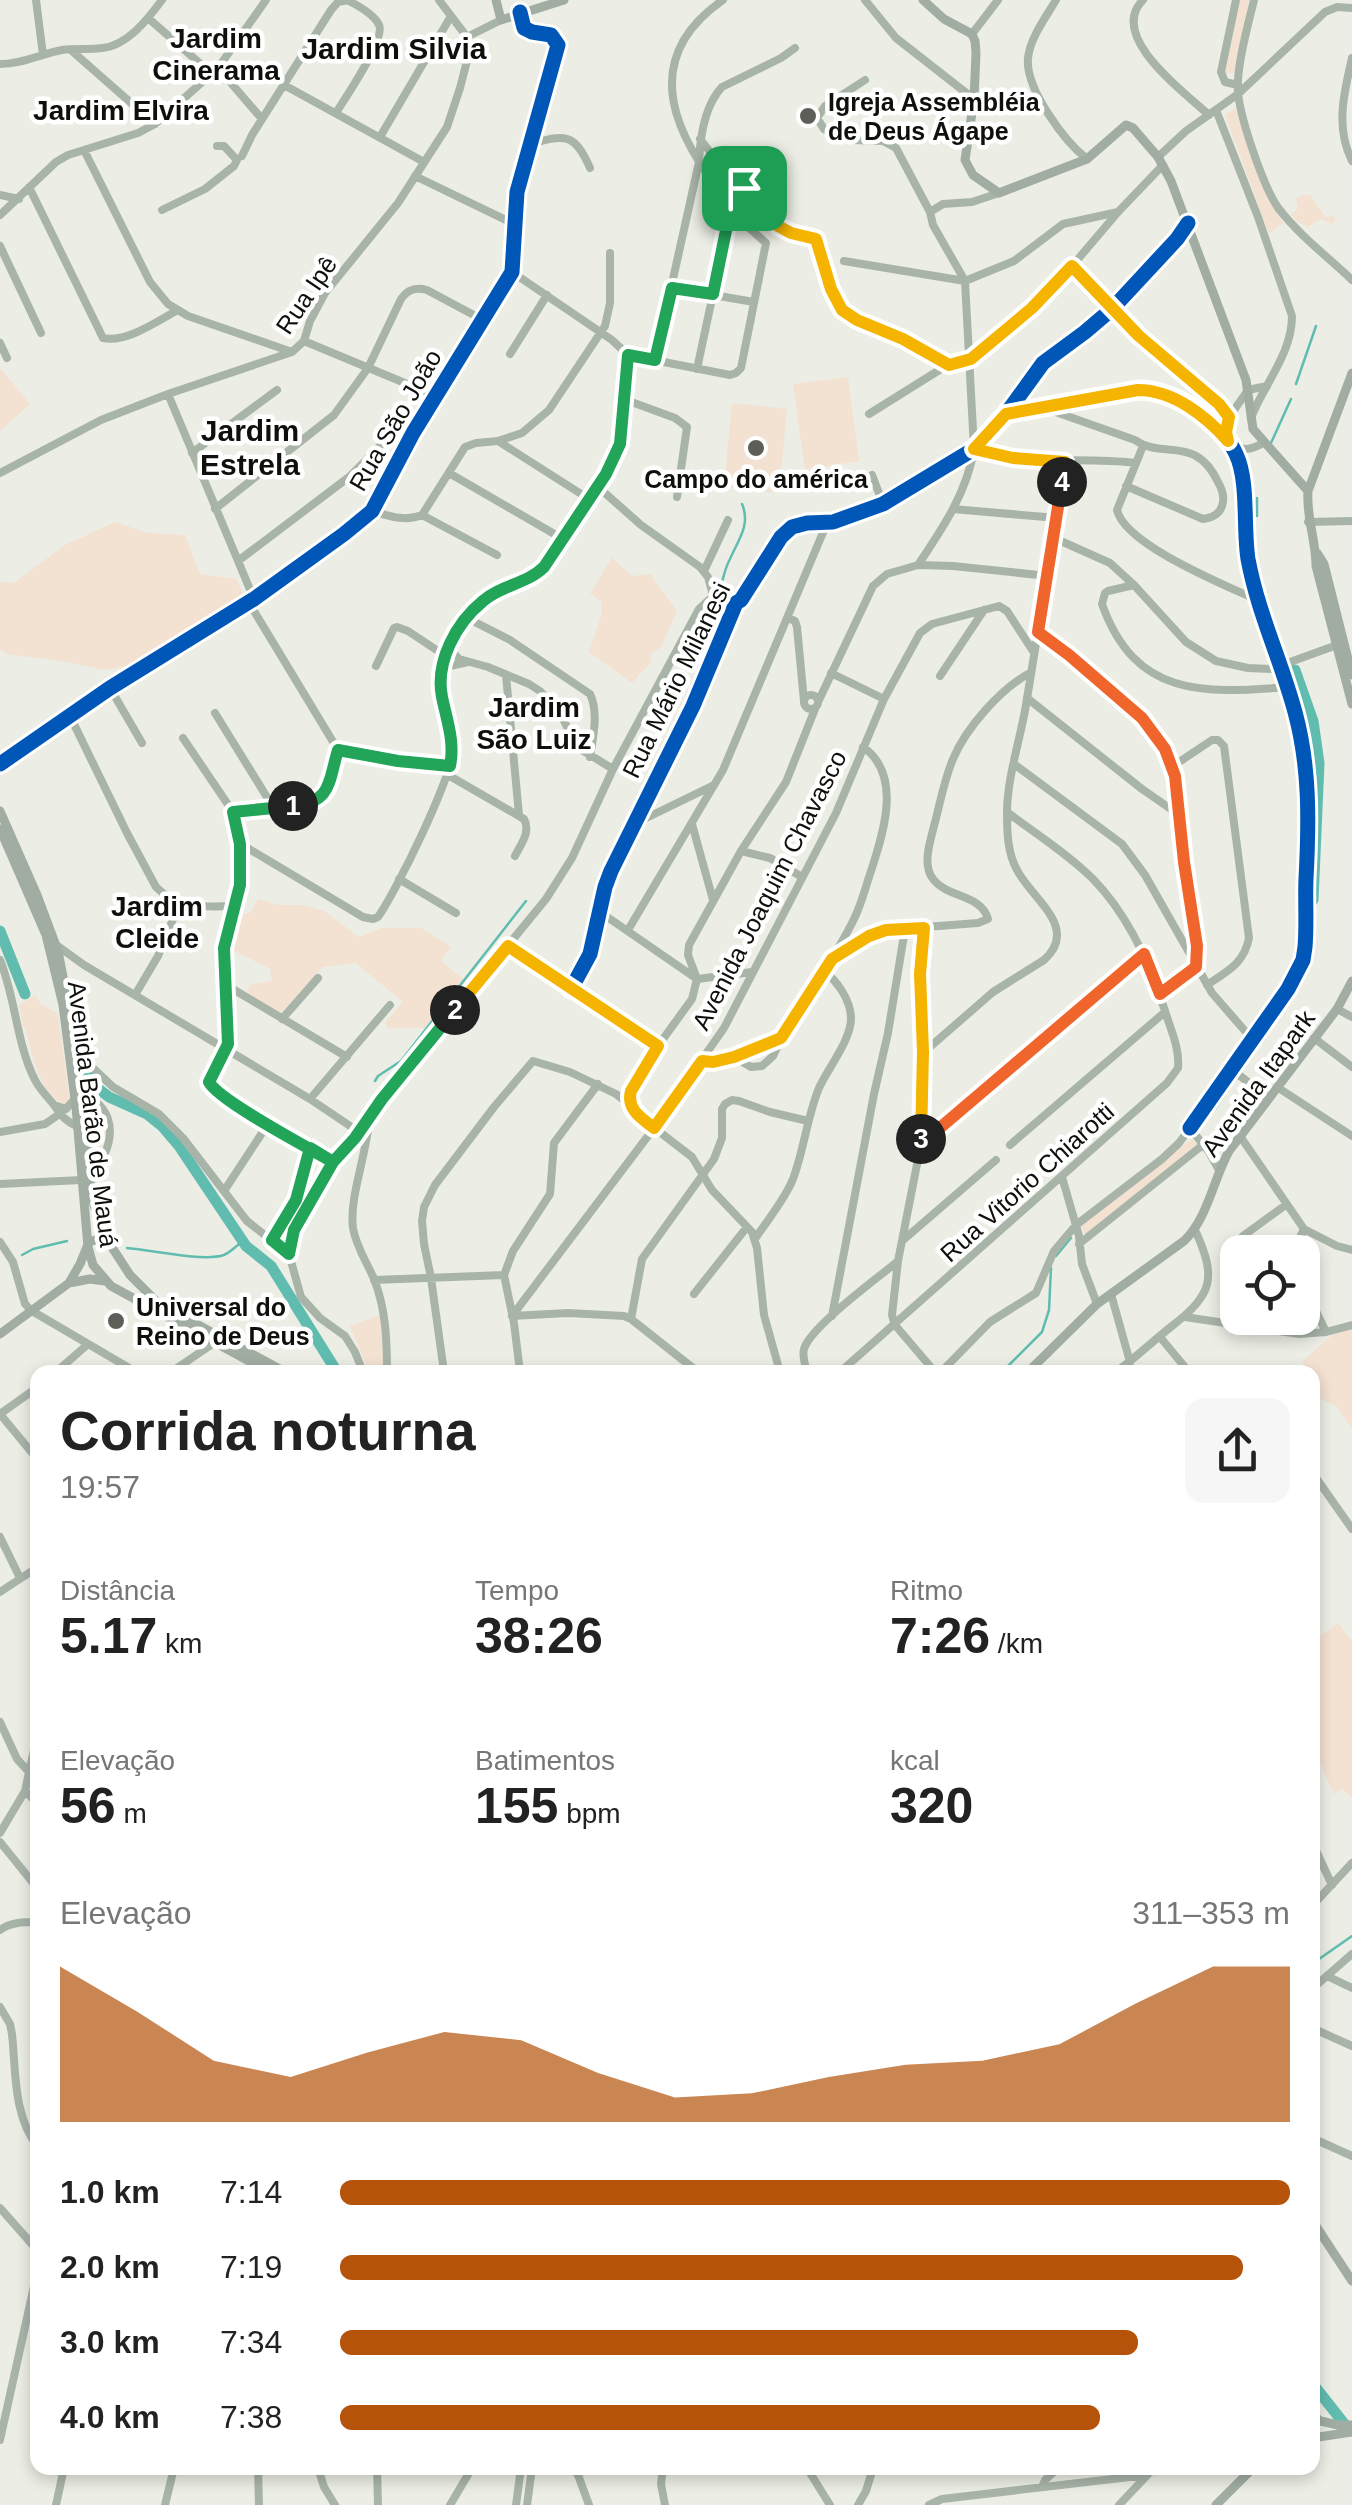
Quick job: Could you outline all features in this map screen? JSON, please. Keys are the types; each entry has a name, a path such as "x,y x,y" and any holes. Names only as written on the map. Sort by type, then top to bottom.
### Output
{"main road":[{"path":"496,0 501,20 559,1"},
{"path":"924,0 944,19 972,34 976,53 974,99 965,160 973,175 999,193 1087,160 1126,125 1160,161 1193,236 1248,390 1245,404 1250,421 1263,444 1308,491"},
{"path":"1352,373 1308,491 1308,522 1316,566 1352,704"},
{"path":"1316,551 1324,564 1352,675"},
{"name":"Avenida Barão de Mauá","path":"0,812 56,944 78,1054 77,1126 85,1178 97,1218 126,1269 162,1305 271,1365"},
{"name":"Avenida Barão de Mauá","path":"0,830 46,935 63,1005 78,1094 88,1247 93,1265 108,1283"},
{"name":"Avenida Itapark","path":"1192,1233 1218,1170 1337,1009 1352,981"},
{"path":"1035,1365 1097,1304 1192,1233"},
{"path":"0,1334 69,1283 90,1242 95,1238 110,1244"},
{"path":"108,1283 123,1282 126,1269"},
{"path":"69,1283 94,1279 108,1283 256,1365"},
{"path":"1320,2236 1352,2284"},
{"path":"1320,2418 1346,2429"},
{"path":"1320,2436 1346,2429"},
{"path":"1216,2505 1247,2475"}],"street":[{"path":"36,0 43,55"},
{"path":"0,64 27,62 71,49 114,46 148,18 162,0"},
{"path":"242,156 334,6 343,0 351,1 378,23 380,35 336,113"},
{"path":"439,0 467,36 501,20"},
{"path":"512,272 628,355 730,375 741,368 766,243 731,209 699,162 672,104 672,71 682,44 694,25 723,0"},
{"path":"865,0 896,38 974,99"},
{"path":"972,34 998,0"},
{"path":"1056,0 1027,62 1058,131 1087,160"},
{"path":"1143,0 1132,17 1139,44 1157,66 1212,112 1258,217 1292,316 1284,352 1250,421"},
{"path":"1236,0 1222,72 1226,82 1238,90"},
{"path":"1254,0 1238,90 1255,155 1274,201 1300,232 1352,280"},
{"path":"0,214 56,162 155,124 215,71 263,1"},
{"path":"869,414 949,365 971,359 1032,308 1160,161 1212,112 1325,12 1338,6 1352,8"},
{"name":"Rua São João","path":"1,765 110,688 251,600 372,511 413,433 512,272 516,192 558,45 551,35 524,28 520,12"},
{"path":"380,137 452,16"},
{"path":"148,18 215,71 262,119"},
{"name":"Rua Ipê","path":"0,473 102,420 292,352 304,341 325,293 381,225 447,127 466,66 467,36"},
{"path":"655,360 699,162 700,138 715,94 795,48"},
{"path":"71,49 155,124"},
{"path":"1352,58 1341,116 1344,143 1352,160"},
{"path":"864,80 824,106 817,115 818,122 841,138 889,142 900,153 930,212 932,225 965,281 974,449 970,471 953,509 918,565"},
{"path":"284,85 424,162"},
{"path":"529,144 566,137 582,151 590,168"},
{"path":"700,138 778,226 816,239 831,289 842,310 949,365"},
{"path":"162,210 205,188 234,166 236,160 224,146 218,146"},
{"path":"84,150 162,299 176,311 292,352"},
{"path":"415,176 514,224"},
{"path":"29,187 104,338 114,340 176,311"},
{"path":"697,369 731,209 744,188"},
{"path":"930,212 943,204 972,202 999,193"},
{"path":"0,195 19,199"},
{"path":"844,261 965,281 1014,262 1062,224 1118,212"},
{"name":"Rua Mário Milanesi","path":"571,989 588,959 607,881 693,706 736,603 786,531 800,524 841,520 883,504 974,449 1006,414 1043,363 1112,309 1188,223"},
{"path":"1177,239 1193,236"},
{"path":"0,246 41,332"},
{"path":"372,511 398,518 422,515 469,445 498,441 522,432 549,410 602,334 608,315 610,254"},
{"path":"1072,266 1112,309 1229,417"},
{"path":"672,288 754,302"},
{"path":"215,510 326,423 344,403 368,368 408,291 427,290 483,320"},
{"path":"510,354 547,295"},
{"path":"304,341 436,396"},
{"path":"0,343 7,358"},
{"path":"240,844 369,919 381,913 449,771 452,747 442,697 441,668 446,651 480,603 498,590 539,572 597,486 620,444 628,355"},
{"path":"1248,390 1266,386"},
{"path":"192,453 277,390"},
{"path":"1006,414 1146,390 1186,405 1239,449 1252,450 1263,444"},
{"path":"168,394 251,600 338,750 328,786 320,797 308,804 233,812"},
{"path":"626,400 676,418 687,427 676,497"},
{"path":"1219,404 1245,404"},
{"path":"945,1365 990,1322 1036,1293 1054,1252 1076,1225 1171,1150 1288,989 1303,960 1307,769 1295,712 1257,600 1248,558 1242,473 1226,432 1229,417 1245,404"},
{"path":"1044,408 1143,446 1179,450 1200,460 1219,484 1222,506 1216,514 1203,519 1126,486"},
{"path":"238,561 349,478 382,445 400,434 413,433"},
{"path":"498,441 588,500"},
{"path":"1143,446 1117,510 1119,518 1128,530 1166,556 1257,600"},
{"path":"974,449 1013,458 1136,463"},
{"path":"1242,473 1252,450"},
{"path":"923,1052 993,992 1044,960 1058,941 1055,924 1012,858 1007,812 1065,462"},
{"path":"449,473 562,539"},
{"path":"872,475 883,504"},
{"path":"597,486 641,526 693,561 704,572 714,599"},
{"path":"953,509 1057,518"},
{"path":"422,515 497,555"},
{"path":"704,572 728,520"},
{"path":"1308,522 1352,521"},
{"path":"628,930 727,763 827,523"},
{"path":"1054,538 1110,564 1186,642 1249,679 1287,686"},
{"path":"630,1099 658,1046 692,999 698,979 688,950 741,851 786,782 803,742 811,701 829,676 873,586 887,574 918,565 1048,576"},
{"path":"1134,585 1108,591 1102,604 1126,649 1144,669 1164,679 1219,691 1337,645"},
{"path":"360,1365 345,1336 305,1303 294,1279 289,1254 294,1230 333,1162 563,873 692,620 705,602 714,599 736,603"},
{"path":"940,676 984,610 999,606 1008,611 1034,651"},
{"name":"Avenida Joaquim Chavasco","path":"512,1316 724,1028 836,813 884,699 920,632 932,624 984,610"},
{"path":"468,618 510,640 590,694 594,702 590,757"},
{"path":"788,618 797,627 802,684 811,701"},
{"path":"376,666 394,628 404,628 459,659 530,684 549,698 564,719 576,748 613,770"},
{"path":"1038,632 1142,718 1165,749 1173,766 1197,946 1196,967"},
{"path":"441,668 468,662"},
{"path":"832,959 886,930 983,922 988,918 976,903 940,886 931,877 929,846 946,776 962,740 1002,694 1030,672"},
{"path":"506,675 519,814 527,827 515,856"},
{"path":"829,676 884,699"},
{"path":"110,688 142,744"},
{"path":"1027,698 1179,815"},
{"path":"215,713 274,808"},
{"path":"70,716 148,874 163,894 180,902 234,906"},
{"path":"183,738 233,812 240,844 240,885 224,948 226,1050 209,1078 210,1084 216,1092 333,1162"},
{"path":"1173,766 1212,740 1221,742 1225,750 1248,938 1240,962 1207,984"},
{"path":"734,1057 751,1066 762,1066 773,1056 832,959 862,900 885,818 886,797 878,760 863,747"},
{"path":"338,750 449,771 519,814"},
{"path":"1014,764 1122,844 1145,874 1207,984 1252,1040"},
{"path":"634,824 714,784"},
{"name":"Rua Vitorio Chiarotti","path":"848,1365 1062,1177 1176,1074 1178,1068 1179,1056 1160,994 1144,954 1117,908 1090,876 1007,812"},
{"path":"692,824 713,900"},
{"path":"741,851 770,858 802,877"},
{"path":"398,879 456,914"},
{"path":"135,995 158,956 180,902"},
{"path":"600,912 698,979 752,972"},
{"path":"924,928 920,974 921,1144 892,1308 896,1325 932,1365"},
{"path":"832,1316 905,929"},
{"path":"56,944 84,965 310,1099 357,1135 363,1161"},
{"path":"508,946 658,1046"},
{"path":"921,1144 1144,954"},
{"path":"0,960 34,1078 70,1123 77,1126"},
{"path":"1160,994 1196,967"},
{"path":"755,1238 789,1188 818,1092 848,1031 851,1017 842,990 824,971"},
{"path":"282,1018 318,978"},
{"path":"226,985 348,1057"},
{"path":"310,1099 390,1004"},
{"path":"1337,1009 1352,1018"},
{"path":"1010,1145 1165,1012"},
{"path":"702,1061 734,1057 781,1038"},
{"path":"1314,1038 1352,1067"},
{"path":"78,1054 113,1088 159,1114 247,1221 289,1254"},
{"path":"443,1365 422,1221 429,1194 533,1061 570,1072 630,1099 654,1128 692,1157 712,1190 755,1238 764,1315 778,1365"},
{"path":"1231,1069 1269,1098"},
{"path":"519,1365 504,1274 512,1251 550,1194 554,1143 598,1084"},
{"path":"1278,1087 1352,1136"},
{"path":"0,1132 44,1124 78,1094 101,1106 110,1128 108,1150 85,1178 0,1182"},
{"path":"631,1318 645,1252 719,1149 722,1109 728,1102 808,1121"},
{"path":"369,1117 353,1224 385,1324 387,1365"},
{"path":"224,1192 268,1124"},
{"path":"1190,1128 1218,1170"},
{"path":"1240,1136 1304,1229 1352,1250"},
{"path":"1079,1244 1204,1144"},
{"path":"272,1240 296,1200 310,1148"},
{"path":"902,1242 996,1160"},
{"path":"1062,1177 1082,1264 1097,1304"},
{"path":"1244,1235 1286,1204"},
{"path":"694,1294 747,1227"},
{"path":"1301,1235 1304,1229"},
{"path":"1126,1365 1185,1317 1205,1293 1208,1274 1202,1246 1192,1233"},
{"path":"0,1242 13,1262 25,1304 123,1365"},
{"path":"806,1365 805,1346 832,1316 898,1261"},
{"path":"374,1280 504,1274"},
{"path":"506,1286 528,1293"},
{"path":"1111,1294 1130,1362"},
{"path":"512,1316 597,1313 631,1318 689,1365"},
{"path":"1185,1317 1299,1334 1326,1332 1352,1324"},
{"path":"1320,1320 1326,1332"},
{"path":"1160,1337 1183,1365"},
{"path":"181,1365 214,1343"},
{"path":"64,1365 87,1346"},
{"path":"30,1392 0,1414 30,1450"},
{"path":"1320,1483 1352,1529"},
{"path":"0,1537 20,1578"},
{"path":"0,1592 30,1572"},
{"path":"0,1722 17,1759 29,1772"},
{"path":"0,1834 25,1791 30,1768"},
{"path":"25,1791 30,1796"},
{"path":"0,1842 30,1879"},
{"path":"1320,1859 1332,1885"},
{"path":"1320,1898 1352,1863"},
{"path":"0,1930 30,1922"},
{"path":"1320,1982 1352,1954"},
{"path":"1327,1976 1352,1988"},
{"path":"0,2007 10,2024 22,2121 30,2134"},
{"path":"1320,2032 1352,2046"},
{"path":"1320,2142 1352,2156"},
{"path":"0,2208 30,2242"},
{"path":"0,2440 30,2304"},
{"path":"56,2505 62,2475"},
{"path":"166,2505 172,2475"},
{"path":"258,2475 258,2505"},
{"path":"320,2475 335,2505"},
{"path":"377,2475 378,2505"},
{"path":"450,2505 468,2475"},
{"path":"516,2505 520,2475"},
{"path":"527,2505 531,2475"},
{"path":"577,2475 589,2505"},
{"path":"663,2475 665,2505"},
{"path":"811,2475 830,2505"},
{"path":"858,2505 871,2475"},
{"path":"1042,2487 1050,2475"},
{"path":"1059,2475 1061,2485"},
{"path":"930,2505 937,2500 1125,2475"},
{"path":"1118,2505 1147,2475"}],"shaded area":[{"path":"1240,0 1249,0 1235,72 1225,74"},
{"path":"1235,108 1268,197 1283,223 1269,234 1225,115"},
{"path":"1310,195 1326,217 1333,216 1336,219 1332,224 1321,219 1308,227 1298,222 1291,215 1298,208 1296,199"},
{"path":"0,368 30,404 0,431"},
{"path":"848,377 859,461 805,470 793,384"},
{"name":"Campo do américa","path":"732,403 787,409 779,493 724,487"},
{"path":"115,522 148,533 185,535 200,574 236,579 244,595 130,665 106,670 6,654 0,649 0,582 14,583 65,545"},
{"path":"612,558 632,576 650,574 677,611 661,647 652,653 651,662 632,683 589,652 602,613 601,601 590,593"},
{"path":"258,899 324,911 359,937 381,928 421,928 451,947 441,961 466,981 432,1028 388,1028 385,1023 403,1002 356,963 323,967 280,1014 249,998 247,990 252,984 272,981 270,969 227,947 236,913 250,913"},
{"path":"35,995 41,1004 58,1014 70,1101 65,1105 43,1083 23,1027 19,1005"},
{"path":"86,1099 99,1112 104,1128 102,1145 90,1159"},
{"path":"1191,1139 1198,1144 1086,1236 1081,1226"},
{"path":"382,1314 383,1365 366,1365 350,1326"},
{"path":"1352,1327 1352,1429 1337,1407 1320,1398 1320,1365 1303,1365 1303,1361 1332,1335"},
{"path":"1338,1623 1352,1641 1352,1798 1342,1789 1334,1794 1320,1763 1320,1636"}],"waterway":[{"path":"1296,384 1316,326"},
{"path":"1271,443 1291,399"},
{"path":"1257,498 1257,516"},
{"path":"722,582 744,526 742,504"},
{"path":"1295,670 1313,721 1319,763 1313,900"},
{"path":"375,1081 401,1061 526,901"},
{"path":"0,931 25,994"},
{"path":"1241,1070 1264,1039"},
{"path":"88,1075 109,1097 147,1114 179,1146 246,1246 271,1266 333,1365"},
{"path":"1215,1109 1235,1079"},
{"path":"1056,1256 1071,1238"},
{"path":"22,1255 67,1241"},
{"path":"127,1248 215,1257 227,1254 243,1241"},
{"path":"1009,1365 1042,1332 1049,1310 1051,1268"},
{"path":"1320,1958 1352,1936"},
{"path":"1320,2393 1350,2431"}],"cycle path":[{"path":"0,764 110,688 254,599 372,511 413,433 512,272 517,192 558,45 551,35 524,28 520,12"},
{"path":"571,989 590,954 611,871 693,706 736,603 781,537 792,527 833,522 883,504 974,449 1006,414 1043,363 1112,309 1188,223"},
{"path":"1006,414 1138,390 1152,391 1181,402 1208,419 1229,442 1240,465 1252,579 1289,693 1306,774 1305,947 1303,960 1288,989 1190,1128"}],"place":[{"name":"Igreja Assembléia de Deus Ágape","path":"808,116"},
{"name":"Campo do américa","path":"756,448"},
{"name":"Universal do Reino de Deus","path":"116,1321"}],"district":[{"name":"Jardim Silvia","path":"394,49"},
{"name":"Jardim Cinerama","path":"216,54"},
{"name":"Jardim Elvira","path":"121,110"},
{"name":"Jardim Estrela","path":"250,448"},
{"name":"Jardim São Luiz","path":"534,723"},
{"name":"Jardim Cleide","path":"157,922"}],"route":[{"path":"744,188 730,211 713,294 672,288 655,360 628,355 623,432 606,474 544,567 480,603 444,655 440,680 452,747 450,766 338,750 328,786 314,802 233,812 240,844 240,885 223,957 228,1044 209,1082 216,1092 268,1124 310,1148 333,1162 294,1230 289,1254 272,1240 296,1200 310,1148 333,1162 508,946 658,1046 629,1100 632,1108 654,1128 702,1061 734,1057 781,1038 832,959 886,930 924,928 920,960 921,1144 1144,954 1160,994 1196,967 1197,946 1175,776 1165,749 1142,718 1038,632 1065,462 1013,458 974,449 1006,414 1138,390 1159,393 1186,405 1228,441 1229,417 1139,336 1072,266 1032,308 971,359 949,365 842,310 831,289 816,239 778,226 744,188"}]}
